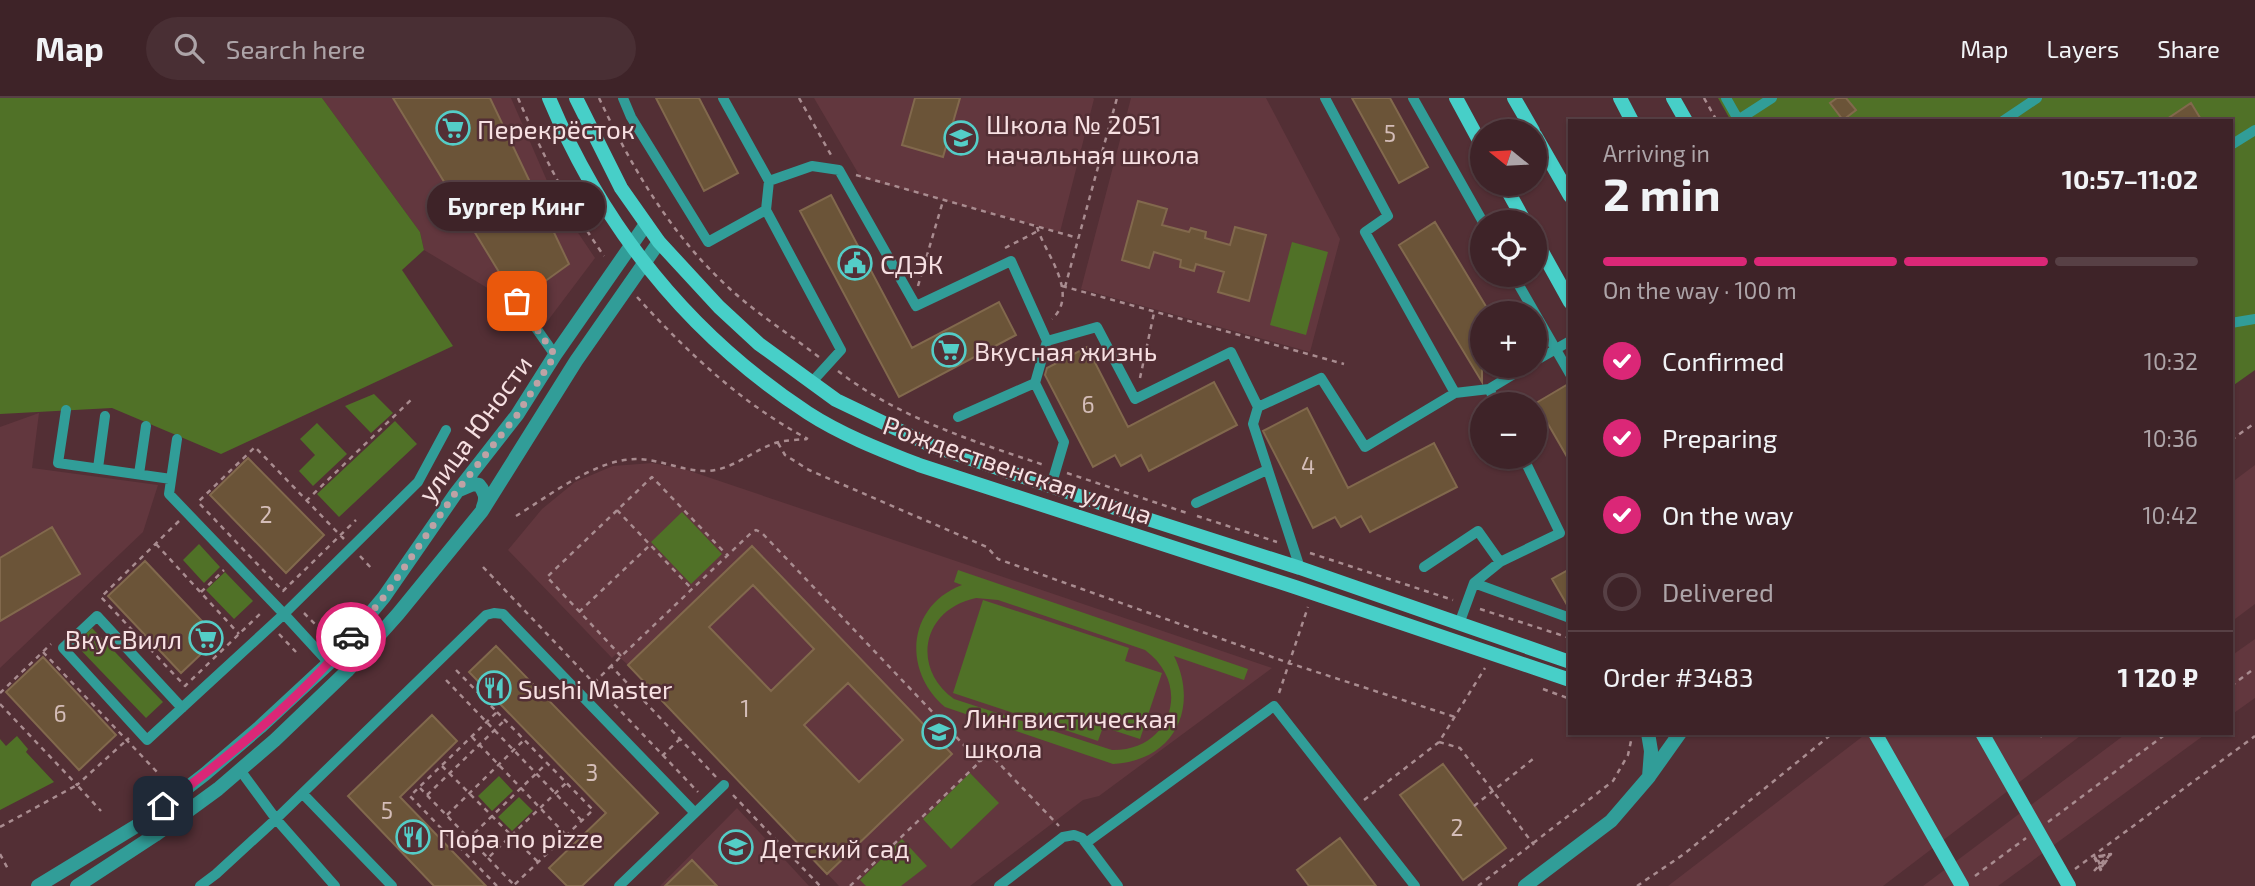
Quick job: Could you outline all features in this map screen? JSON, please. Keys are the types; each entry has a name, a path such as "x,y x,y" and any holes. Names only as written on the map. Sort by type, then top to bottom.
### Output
{"street":[{"name":"Рождественская улица","path":"549,98 599,200 663,288 741,364 809,414 869,445 967,482 1295,587 1568,679"},
{"name":"Рождественская улица","path":"576,98 621,188 659,242 719,307 749,334 835,400 930,445 1300,568 1568,661"},
{"path":"1456,98 1470,124"},
{"path":"1514,98 1526,119"},
{"path":"1619,98 1632,119"},
{"path":"1673,98 1685,119"},
{"path":"1547,156 1568,192"},
{"name":"улица Юности","path":"38,886 143,821 205,774 329,663 384,597 456,492 517,415 555,355 646,225"},
{"name":"улица Юности","path":"77,886 155,835 240,771 347,671 398,614 482,511 576,362 659,242"},
{"path":"1547,261 1568,298"},
{"path":"456,492 473,484 479,485 485,492 486,500 482,511"},
{"path":"1648,735 1651,751 1648,778"},
{"path":"1525,886 1611,821 1648,778 1680,735"},
{"path":"1876,735 1967,882"},
{"path":"1983,735 2069,886"}],"lane":[{"path":"622,98 708,242 766,210"},
{"path":"723,98 769,181 766,210 841,350 811,383"},
{"path":"1325,98 1388,216 1365,232 1455,393"},
{"path":"1413,98 1476,210"},
{"path":"1726,98 1738,119"},
{"path":"1740,119 1772,98"},
{"path":"2006,119 2037,98"},
{"path":"2233,144 2255,130"},
{"path":"769,181 812,166 839,170 916,306 1011,261 1047,341 1035,383 1063,443 1051,486"},
{"path":"1520,287 1568,371"},
{"path":"517,301 555,355"},
{"path":"2233,323 2255,319"},
{"path":"1047,341 1097,327 1135,398 1231,352 1258,407 1253,425 1300,568"},
{"path":"1547,353 1568,342"},
{"path":"1258,407 1321,378 1365,447 1455,393 1489,389 1507,378"},
{"path":"958,416 1035,383"},
{"path":"66,410 58,463 171,479"},
{"path":"98,468 105,416"},
{"path":"139,474 146,426"},
{"path":"182,708 97,616 63,648 147,740 182,708 284,614 418,482 446,430"},
{"path":"177,439 169,494 329,663"},
{"path":"1459,624 1474,583 1500,562 1560,533 1528,469"},
{"path":"1196,503 1267,470"},
{"path":"1424,567 1478,531 1500,562"},
{"path":"1474,583 1568,617"},
{"path":"200,886 303,794 486,615 494,613 503,614 695,813"},
{"path":"1086,843 1274,706 1415,886"},
{"path":"240,771 276,819 335,886"},
{"path":"619,886 724,785"},
{"path":"303,794 392,886"},
{"path":"999,886 1063,837 1074,835 1082,838 1118,886"}],"path":[{"path":"518,98 545,160 574,213 606,259"},
{"path":"599,98 625,153 668,220 696,256 730,290 868,394 971,440 1568,637"},
{"path":"799,98 839,170 1037,229 1078,238"},
{"path":"1040,326 1055,317 1060,308 1063,286 1117,98"},
{"path":"1704,98 1716,119"},
{"path":"914,302 943,201"},
{"path":"1005,248 1037,229"},
{"path":"1037,229 1063,286"},
{"path":"1063,286 1344,364"},
{"path":"516,516 597,468 634,459 705,471 743,460 778,443 808,439 784,426 716,376 675,338 638,298"},
{"path":"1135,398 1154,312"},
{"path":"306,501 414,397"},
{"path":"2233,439 2255,423"},
{"path":"778,443 785,455 809,470 987,547 998,559 1289,663 1455,717"},
{"path":"356,520 340,535 283,590 185,686 101,597 255,447 306,501 340,535 372,569"},
{"path":"621,656 547,578 617,510 652,477 727,555"},
{"path":"198,502 319,628"},
{"path":"617,510 692,589"},
{"path":"594,683 756,530 762,533 980,762"},
{"path":"156,544 239,634"},
{"path":"579,612 650,545"},
{"path":"483,567 698,792 706,784"},
{"path":"1274,706 1308,607"},
{"path":"43,652 156,772"},
{"path":"611,666 820,886"},
{"path":"1354,808 1439,742 1486,667"},
{"path":"2233,684 2255,668"},
{"path":"419,787 514,886 593,810 456,670"},
{"path":"446,680 582,821"},
{"path":"0,704 101,811"},
{"path":"497,712 410,796 497,886"},
{"path":"427,795 505,720"},
{"path":"1478,886 1613,781 1628,755 1630,735"},
{"path":"1637,886 1684,854 1831,735"},
{"path":"2043,825 2164,735"},
{"path":"2073,870 2255,736"},
{"path":"472,737 566,835"},
{"path":"447,816 524,740"},
{"path":"1439,742 1460,748 1534,845"},
{"path":"850,886 989,753 1059,826"},
{"path":"1474,806 1534,759"},
{"path":"460,847 547,763"},
{"path":"442,766 538,862"},
{"path":"488,858 566,783"},
{"path":"0,827 77,785"},
{"path":"1967,882 2033,832"},
{"path":"0,853 8,869"},
{"path":"2094,871 2101,864 2108,856 2097,857 2101,868 2110,854 2095,857 2101,869 2111,854 2094,857 2097,864 2101,871"}],"shaded area":[{"path":"322,98 511,98 554,197 595,258 546,323 424,250 420,232"},
{"name":"Школа № 2051 начальная школа","path":"814,98 1093,98 1060,232 861,178"},
{"path":"1131,98 1266,98 1340,239 1310,352 1081,289"},
{"path":"39,413 32,468 158,485 143,532 0,668 0,427"},
{"name":"Лингвистическая школа","path":"652,463 684,469 1272,668 1099,796 1083,800 970,886 839,886 628,665 616,654 612,658 508,550 542,509 575,482 613,466"},
{"path":"2255,465 2255,604 2233,620 2233,482"},
{"path":"2255,639 2255,698 2233,714 2233,655"},
{"path":"1864,735 2081,735 1883,886 1668,886"},
{"path":"2124,735 2204,735 1998,886 1923,886"},
{"name":"Детский сад","path":"737,808 809,886 660,886"}],"green space":[{"path":"0,98 322,98 420,232 424,250 402,270 453,346 221,454 112,408 0,414"},
{"path":"1718,98 2255,98 2255,370 2233,386 2233,119 1730,119"},
{"path":"1292,242 1328,252 1306,335 1270,325"},
{"path":"374,394 393,413 371,433 345,406"},
{"path":"395,421 417,444 339,517 317,494"},
{"path":"317,423 347,454 313,486 299,471 315,455 300,439"},
{"path":"682,512 722,554 691,584 651,542"},
{"path":"199,544 220,567 204,583 183,560"},
{"path":"958,570 1248,669 1244,680 1174,656 1184,695 1182,713 1176,729 1166,742 1152,753 1134,761 1113,764 945,707 931,692 922,676 917,658 917,640 921,623 930,608 944,595 962,585 954,582","holes":["976,598 998,600 1145,650 1160,664 1168,681 1171,697 1169,714 1161,728 1149,740 1132,747 1112,750 954,699 940,686 931,671 928,656 934,626 958,604"]},
{"path":"225,572 253,601 234,619 206,590"},
{"path":"983,600 1129,648 1125,661 1162,673 1140,739 1103,727 1098,741 953,693"},
{"path":"92,628 163,702 146,718 75,644"},
{"path":"17,736 28,749 26,752 54,782 0,810 0,739 6,746"},
{"path":"970,773 999,803 951,849 923,819"},
{"path":"499,776 513,791 492,811 478,796"},
{"path":"519,797 533,811 512,831 498,817"},
{"path":"902,839 927,866 901,886 866,886 860,880"}],"building":[{"path":"393,98 490,98 569,264 523,297 519,294 513,295"},
{"path":"656,98 699,98 738,173 704,191"},
{"path":"915,98 960,98 943,157 902,145"},
{"path":"1352,98 1390,98 1428,167 1399,183"},
{"path":"1837,98 1846,98 1856,110 1842,119 1830,103"},
{"path":"2191,103 2201,119 2167,119"},
{"path":"831,195 912,348 999,302 1016,335 899,397 800,211"},
{"path":"1138,201 1167,209 1162,225 1189,232 1191,228 1206,232 1205,238 1230,245 1235,227 1266,235 1249,301 1218,292 1224,272 1196,264 1194,271 1180,267 1181,260 1154,252 1149,268 1122,260"},
{"path":"1435,222 1470,280 1470,287 1474,287 1483,301 1470,301 1470,362 1399,245"},
{"path":"1087,347 1128,427 1214,382 1237,425 1149,471 1141,455 1121,466 1115,455 1093,467 1045,375 1047,368"},
{"path":"1568,384 1568,459 1547,422 1547,397"},
{"path":"1307,408 1348,488 1434,443 1457,487 1370,532 1361,516 1341,527 1335,517 1313,528 1263,431"},
{"path":"248,458 324,535 286,573 210,495"},
{"path":"52,527 80,574 0,621 0,558"},
{"path":"752,546 952,754 827,874 628,665","holes":["753,585 814,649 771,691 709,627","848,683 903,740 859,782 804,725"]},
{"path":"145,561 218,638 181,673 108,596"},
{"path":"1568,570 1568,607 1552,579"},
{"path":"496,646 658,813 582,886 567,886 549,868 606,813 469,672"},
{"path":"43,657 116,735 79,770 6,692"},
{"path":"432,715 457,741 400,797 486,886 434,886 348,796"},
{"path":"1443,764 1506,848 1463,880 1400,795"},
{"path":"1340,838 1376,886 1309,886 1297,870"},
{"path":"692,860 717,886 665,886"}],"way so far":[{"path":"351,637 384,597 456,492 517,415 555,355 517,301"}],"place":[{"name":"Перекрёсток","path":"453,128"},
{"name":"Школа № 2051 начальная школа","path":"961,138"},
{"name":"СДЭК","path":"855,263"},
{"name":"Бургер Кинг","path":"517,301"},
{"name":"Вкусная жизнь","path":"949,350"},
{"name":"ВкусВилл","path":"206,638"},
{"name":"Sushi Master","path":"494,688"},
{"name":"Лингвистическая школа","path":"939,732"},
{"name":"Пора по pizze","path":"413,837"},
{"name":"Детский сад","path":"736,847"}],"route":[{"path":"163,806 260,727 329,663 351,637"}]}
